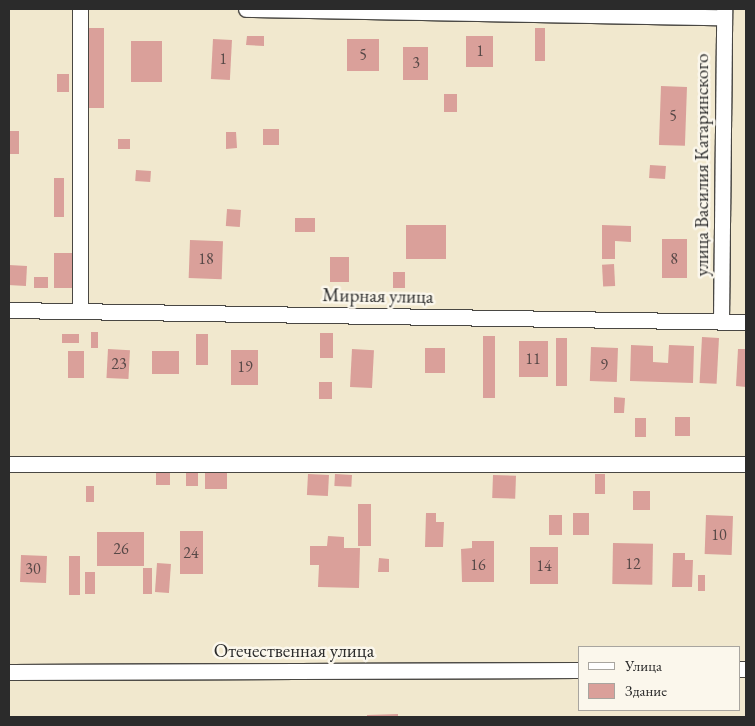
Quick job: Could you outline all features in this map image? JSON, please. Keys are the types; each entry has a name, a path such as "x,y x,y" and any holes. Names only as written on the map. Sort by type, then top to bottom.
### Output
{"street":[{"path":"80,9 80,311"},
{"path":"246,9 724,13"},
{"name":"улица Василия Катаринского","path":"721,321 724,13"},
{"name":"Мирная улица","path":"9,310 746,322"},
{"path":"9,464 746,464"},
{"name":"Отечественная улица","path":"9,672 578,670"}],"building":[{"path":"86,28 104,28 104,108 86,108"},
{"path":"535,28 545,28 545,61 535,61"},
{"path":"247,36 264,36 264,46 246,45"},
{"path":"466,36 493,36 493,67 466,67"},
{"path":"213,39 232,40 230,80 211,79"},
{"path":"347,39 379,39 379,71 347,71"},
{"path":"131,41 162,41 162,82 131,82"},
{"path":"403,47 428,47 428,80 403,80"},
{"path":"57,74 69,74 69,92 57,92"},
{"path":"661,86 687,87 685,146 659,145"},
{"path":"444,94 457,94 457,112 444,112"},
{"path":"263,129 279,129 279,145 263,145"},
{"path":"9,131 19,131 19,154 9,154"},
{"path":"226,132 236,132 237,148 226,149"},
{"path":"118,139 130,139 130,149 118,149"},
{"path":"650,165 666,166 665,179 649,178"},
{"path":"136,170 151,171 150,182 135,181"},
{"path":"54,178 64,178 64,217 54,217"},
{"path":"227,209 241,210 240,227 226,226"},
{"path":"295,218 315,218 315,232 295,232"},
{"path":"406,225 446,225 446,259 406,259"},
{"path":"602,225 631,226 631,242 615,241 615,259 602,259"},
{"path":"662,239 687,239 687,278 662,278"},
{"path":"190,240 223,241 222,279 189,278"},
{"path":"54,253 74,253 74,288 54,288"},
{"path":"330,257 349,257 349,282 330,282"},
{"path":"614,264 615,286 603,287 602,265"},
{"path":"9,265 27,266 26,286 9,285"},
{"path":"393,272 405,272 405,288 393,288"},
{"path":"34,277 48,277 48,288 34,288"},
{"path":"91,332 98,332 98,348 91,348"},
{"path":"320,333 333,333 333,358 320,358"},
{"path":"62,334 79,334 79,343 62,343"},
{"path":"196,334 208,334 208,365 196,365"},
{"path":"483,336 495,336 495,398 483,398"},
{"path":"702,337 719,338 717,384 700,383"},
{"path":"556,338 567,338 567,386 556,386"},
{"path":"519,341 548,341 548,377 519,377"},
{"path":"631,345 653,346 653,362 668,363 669,345 694,346 693,383 630,381"},
{"path":"591,347 618,348 617,382 590,381"},
{"path":"425,348 445,348 445,373 425,373"},
{"path":"108,349 130,350 128,379 106,378"},
{"path":"352,349 374,350 372,388 350,387"},
{"path":"738,349 746,349 746,387 736,386"},
{"path":"231,350 258,350 258,385 231,385"},
{"path":"68,351 84,351 84,378 68,378"},
{"path":"152,351 179,351 179,374 152,374"},
{"path":"319,382 332,382 332,399 319,399"},
{"path":"614,397 625,398 624,413 614,413"},
{"path":"675,417 690,417 690,436 675,436"},
{"path":"635,418 646,418 646,437 635,437"},
{"path":"186,472 198,472 198,486 186,486"},
{"path":"205,472 227,472 227,489 205,489"},
{"path":"156,473 170,473 170,485 156,485"},
{"path":"308,474 329,475 328,496 307,495"},
{"path":"335,474 352,475 351,487 334,486"},
{"path":"595,474 605,474 605,494 595,494"},
{"path":"493,475 516,476 515,499 492,498"},
{"path":"86,486 94,486 94,502 86,502"},
{"path":"633,491 650,491 650,510 633,510"},
{"path":"358,504 371,504 371,546 358,546"},
{"path":"426,513 436,513 436,522 444,522 443,547 425,547"},
{"path":"573,513 589,513 589,535 573,535"},
{"path":"549,515 562,515 562,535 549,535"},
{"path":"706,515 733,516 732,555 705,554"},
{"path":"180,531 203,531 203,574 180,574"},
{"path":"97,532 144,532 144,566 97,566"},
{"path":"328,536 344,537 344,548 360,548 359,588 318,587 319,565 310,565 310,546 327,546"},
{"path":"472,541 494,541 494,582 462,582 461,549 472,548"},
{"path":"613,543 653,544 652,585 612,584"},
{"path":"530,547 558,547 558,584 530,584"},
{"path":"673,553 685,553 685,560 693,560 692,587 672,587"},
{"path":"21,555 47,556 46,583 20,582"},
{"path":"69,556 80,556 80,595 69,595"},
{"path":"379,558 389,559 389,572 378,572"},
{"path":"157,563 171,564 169,593 155,592"},
{"path":"143,568 152,568 152,594 143,594"},
{"path":"85,572 95,572 95,594 85,594"},
{"path":"698,575 705,575 705,591 698,591"},
{"path":"398,714 398,717 367,717 367,715"}]}
